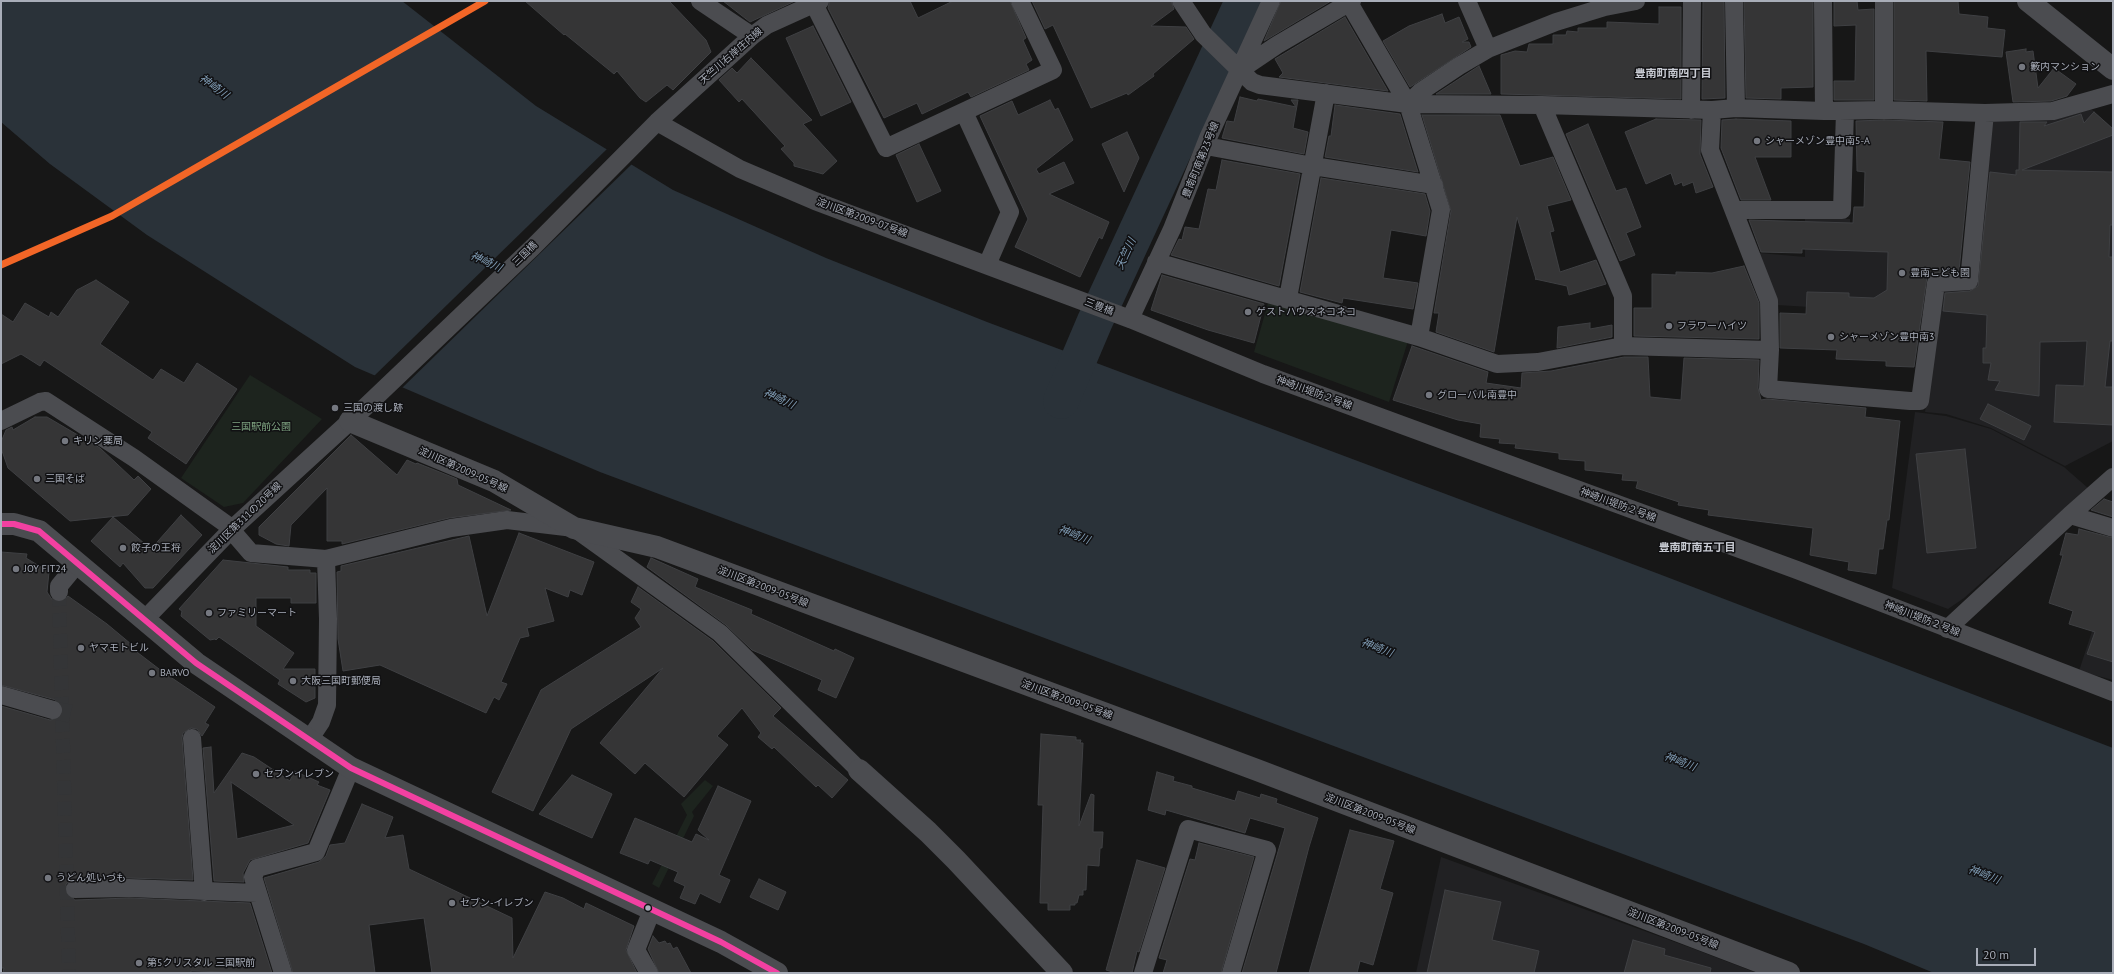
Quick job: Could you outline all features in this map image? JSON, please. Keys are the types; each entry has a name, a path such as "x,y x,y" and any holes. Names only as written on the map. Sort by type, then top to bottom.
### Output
{"street":[{"path":"700,1 752,36"},
{"path":"817,2 886,148 1053,70 1020,1"},
{"path":"1180,1 1203,34 1252,82 1260,85 1408,104 1542,105 1692,110 1736,108 1824,111 1884,110 1985,113 2053,111 2113,94"},
{"name":"豊南町南第23号線","path":"1127,318 1172,229 1238,68 1271,1"},
{"path":"1468,1 1488,49"},
{"path":"1408,104 1420,92 1488,49 1556,22 1605,7 1636,1"},
{"path":"1692,1 1692,110"},
{"path":"1734,1 1736,108"},
{"path":"1823,1 1824,111"},
{"path":"1884,1 1884,110"},
{"path":"2028,1 2113,69"},
{"name":"天竺川右岸庄内線","path":"656,124 752,36 767,25 817,2"},
{"path":"1238,68 1350,2 1408,104 1441,210 1419,337"},
{"path":"1288,298 1326,93"},
{"path":"1542,105 1623,296 1623,346"},
{"path":"1712,110 1710,150 1769,302 1770,350 1768,389 1920,401 1936,283 1969,281 1985,113"},
{"path":"1734,210 1842,210 1845,111"},
{"path":"964,112 1010,212 986,265"},
{"name":"淀川区第2009-07号線","path":"656,124 740,169 815,201 1074,297"},
{"name":"三国橋","path":"355,416 533,247 656,124"},
{"path":"1206,146 1313,166 1434,185"},
{"path":"1156,262 1288,298 1419,337 1497,364 1538,362 1623,346 1770,350"},
{"name":"三豊橋","path":"1074,297 1127,318"},
{"name":"神崎川堤防２号線","path":"1127,318 1263,374 1797,570 2113,692"},
{"path":"1,421 40,402 46,401 134,458 232,529 250,553 326,559 451,528 507,520 574,528 720,633 859,770 945,849 1062,973"},
{"name":"淀川区第2009-05号線","path":"355,416 494,481 574,528 657,546 1256,770 1789,973"},
{"name":"淀川区第311の20号線","path":"144,620 232,529 355,416"},
{"path":"1947,629 2113,477"},
{"path":"2070,515 2113,528"},
{"path":"1,524 14,524 39,531 196,663 351,768 721,942 777,973"},
{"path":"309,740 321,722 327,705 328,619 326,559"},
{"path":"59,592 59,586 78,564"},
{"path":"1,695 53,710"},
{"path":"192,738 204,892"},
{"path":"283,973 253,877 257,868 316,852 351,768"},
{"path":"1143,973 1188,829 1267,850 1231,973"},
{"path":"75,889 130,888 258,893"},
{"path":"649,973 636,950 652,910"}],"shaded area":[{"path":"2090,108 2113,128 2113,441 2065,466 1991,428 1946,414 1925,412 1940,295 1948,287 1976,288 1979,276 1973,273 1991,121"},
{"path":"1805,217 1850,219 1850,235 1929,238 1923,314 1777,305 1759,253 1805,257"},
{"path":"1915,412 1946,416 1991,429 2064,467 2088,488 1964,598 1948,609 1892,588"},
{"path":"2108,582 2113,583 2113,680 2079,671"},
{"path":"1441,857 1694,949 1757,973 1416,973"}],"green space":[{"path":"1268,303 1408,341 1389,402 1254,352"},
{"name":"三国駅前公園","path":"250,375 322,419 243,503 224,507 181,478"},
{"path":"705,780 713,786 692,812 694,816 659,888 652,884 687,815 681,804"}],"water":[{"name":"神崎川","path":"1,1 402,1 536,106 673,190 826,258 987,322 1659,574 2113,748 2113,973 1934,973 1864,944 600,472 355,367 147,235 50,164 1,122"}],"pier":[{"path":"608,148 633,163 401,389 373,377"}],"building":[{"path":"525,1 669,1 706,40 711,52 673,90 667,85 646,102 640,98 617,71 614,74 565,34 564,35"},
{"path":"723,1 795,1 750,22"},
{"path":"830,1 910,1 918,18 953,1 1010,1 1026,38 1023,40 1032,60 1026,64 1029,70 971,97 968,92 922,114 917,103 884,118 828,8"},
{"path":"1032,1 1171,1 1174,9 1151,26 1186,27 1194,39 1153,74 1154,76 1128,95 1127,93 1091,108 1053,25 1045,29"},
{"path":"1281,1 1331,1 1264,41"},
{"path":"1703,1 1724,1 1725,98 1702,99"},
{"path":"1744,1 1813,1 1813,87 1781,88 1781,99 1746,98"},
{"path":"1834,1 1857,1 1858,10 1874,9 1874,100 1834,100 1834,81 1855,81 1856,25 1834,26"},
{"path":"1894,1 1958,1 1959,14 1988,17 1987,28 2005,30 2002,57 1926,51 1927,101 1894,100"},
{"path":"1659,7 1681,7 1681,99 1501,94 1501,55 1515,51 1527,52 1529,44 1553,44 1553,35 1566,35 1567,31 1578,32 1578,28 1607,28 1607,22 1659,24"},
{"path":"1442,14 1445,23 1459,17 1468,39 1462,42 1469,42 1471,47 1410,87 1383,41 1409,26"},
{"path":"1345,17 1388,91 1279,77 1283,73 1275,59"},
{"path":"813,26 851,102 821,116 786,38"},
{"name":"籔内マンション","path":"2026,49 2026,52 2033,51 2038,88 2054,68 2076,84 2067,96 2051,101 2013,102 2006,52"},
{"path":"751,58 812,120 803,124 837,161 823,174 794,166 794,163 781,149 785,146 742,99 739,102 719,80 732,68 737,73"},
{"path":"1479,66 1491,94 1436,94 1465,75"},
{"path":"1240,97 1296,107 1291,100 1298,100 1293,128 1308,132 1304,154 1222,138 1227,121 1234,122"},
{"path":"1050,100 1055,110 1058,108 1073,140 1036,169 1039,174 1064,162 1074,183 1049,194 1109,222 1102,239 1099,237 1080,277 1015,247 1028,219 980,116 1012,101 1018,115"},
{"path":"1335,105 1400,114 1418,172 1325,157 1329,136 1331,136"},
{"path":"2094,112 2113,129 2113,135 2022,170 2113,172 2113,225 2110,225 2109,257 2113,257 2113,341 2110,341 2105,387 2113,387 2113,425 2054,422 2056,385 2084,386 2087,341 2040,342 2039,396 1995,390 2000,381 1988,380 1991,363 1983,363 1983,348 1986,348 1987,315 1943,311 1945,293 1970,291 1978,286 1990,172 2016,175 2016,170 2019,170 2020,122 2047,122 2044,126 2081,114 2084,123"},
{"path":"1422,115 1500,115 1520,166 1553,157 1571,200 1547,206 1554,231 1550,232 1560,272 1596,260 1606,284 1569,295 1567,286 1535,279 1517,217 1494,352 1436,332 1439,313 1434,313 1451,211"},
{"path":"1656,119 1701,120 1700,154 1713,187 1696,193 1693,182 1683,186 1682,182 1675,185 1671,173 1646,184 1625,132"},
{"path":"1736,119 1791,121 1791,157 1755,157 1771,200 1741,200 1721,148 1722,120"},
{"path":"1884,120 1943,122 1939,159 1970,162 1959,271 1935,273 1927,277 1914,367 1886,366 1886,361 1836,359 1837,350 1780,348 1780,313 1806,314 1807,292 1849,293 1849,297 1874,298 1887,290 1888,252 1802,249 1802,253 1761,252 1749,220 1853,223 1854,207 1864,207 1865,172 1857,171 1856,121"},
{"path":"1588,124 1616,191 1626,188 1641,227 1626,233 1635,255 1620,261 1566,134"},
{"path":"1127,132 1139,158 1124,192 1102,144"},
{"path":"919,144 941,191 917,202 896,155"},
{"path":"1222,160 1300,174 1279,286 1171,255 1179,239 1182,240 1185,227 1199,229 1208,189 1216,190"},
{"path":"1321,178 1425,194 1430,211 1426,236 1391,230 1383,278 1418,283 1413,309 1343,298 1342,303 1300,292"},
{"path":"1744,266 1759,303 1759,339 1634,336 1634,308 1652,308 1652,274 1676,275 1676,272 1712,273"},
{"path":"1162,275 1264,304 1254,343 1208,330 1151,310"},
{"path":"96,280 129,302 100,344 153,380 161,369 184,383 197,363 237,389 186,464 148,438 152,432 44,360 40,366 21,354 1,364 1,314 13,322 25,303 49,317 51,312 58,317 77,290"},
{"path":"1590,323 1590,329 1612,325 1612,337 1557,348 1558,327"},
{"path":"1412,346 1488,372 1486,383 1521,388 1522,373 1551,371 1624,357 1648,357 1650,397 1681,400 1684,358 1759,360 1758,388 1761,400 1767,399 1866,408 1865,417 1900,421 1889,520 1887,520 1883,549 1879,549 1876,574 1848,570 1849,562 1810,555 1813,528 1708,515 1709,510 1678,505 1679,502 1636,488 1638,481 1622,480 1623,474 1585,470 1585,461 1559,459 1559,453 1515,448 1516,444 1499,443 1500,439 1480,437 1481,424 1458,420 1393,400"},
{"path":"1988,404 2031,426 2024,440 1980,419"},
{"path":"35,417 47,417 100,448 134,480 138,476 151,489 128,515 70,521 8,468 1,448 1,442 6,430 12,427 13,430"},
{"path":"351,435 397,475 407,460 416,464 417,463 457,479 458,485 511,510 449,518 342,544 342,541 327,541 327,488 291,525 289,546 276,544 259,535 259,527"},
{"path":"1965,449 1976,548 1927,553 1916,454"},
{"path":"2104,499 2113,502 2113,517 2091,510"},
{"path":"181,515 202,535 153,588 145,588 123,563 120,567 91,541 113,517 151,549"},
{"path":"2079,529 2113,538 2113,662 2087,654 2095,632 2069,624 2073,611 2049,603 2063,555 2060,555 2066,533 2078,535"},
{"path":"519,533 594,562 582,595 570,590 568,597 545,588 554,621 527,628 529,636 520,638 501,682 507,684 499,700 494,697 486,713 380,665 343,671 338,639 337,572 341,571 341,566 469,536 487,616"},
{"path":"1,552 27,554 26,558 49,572 47,592 53,601 64,601 68,596 107,624 131,644 129,646 163,672 215,707 205,723 209,725 202,736 197,729 191,728 183,733 182,738 193,880 75,878 66,884 66,895 75,900 129,898 250,903 272,973 191,971 191,973 3,973 4,968 1,968 1,706 50,720 60,718 63,708 61,703 56,700 1,685"},
{"path":"651,558 698,579 695,587 752,610 751,614 834,651 835,649 854,658 836,698 818,690 822,680 752,650 726,625 647,567"},
{"path":"223,560 288,567 288,570 310,570 310,573 316,573 316,603 291,603 291,598 256,598 256,626 294,653 283,669 315,669 315,698 306,702 278,684 280,680 219,637 216,640 210,640 181,616 182,611 179,609"},
{"path":"638,587 713,641 781,708 773,716 848,780 832,798 818,785 816,787 774,747 772,749 758,737 761,733 742,708 717,736 728,745 684,797 645,763 635,774 600,743 663,668 571,729 533,811 492,792 541,690 641,627 635,618 641,609 631,602"},
{"path":"1041,734 1076,737 1076,740 1081,740 1080,743 1083,743 1079,826 1091,794 1094,795 1093,832 1103,832 1099,866 1087,865 1086,890 1083,890 1083,895 1079,895 1075,905 1070,905 1070,910 1048,910 1048,903 1040,903 1043,805 1038,805"},
{"path":"211,747 214,793 242,753 254,757 290,781 294,771 319,782 317,785 330,790 308,843 250,860 243,873 244,882 214,881 203,748","holes":["231,782 294,825 237,839"]},
{"path":"1157,772 1174,777 1173,781 1235,801 1238,791 1260,798 1261,794 1277,799 1276,803 1318,818 1276,973 1242,973 1285,828 1250,818 1245,833 1166,810 1165,815 1148,810"},
{"path":"572,775 612,794 592,838 539,814"},
{"path":"718,786 751,801 719,875 730,880 720,903 700,893 695,904 680,898 685,886 674,881 678,872 650,860 648,864 620,853 635,818 692,842 696,834 709,840 698,830"},
{"path":"362,804 393,817 385,838 403,835 409,869 512,918 513,958 545,892 563,898 584,909 586,903 634,926 626,950 637,973 432,973 424,918 369,925 375,973 293,973 264,878 319,862 326,856 330,845 345,843"},
{"path":"1350,830 1394,841 1380,889 1393,893 1373,965 1360,961 1357,973 1309,973"},
{"path":"1199,843 1254,857 1221,973 1163,973 1167,960 1159,958 1190,859 1195,860"},
{"path":"1137,860 1165,868 1139,952 1137,951 1132,973 1116,973 1106,970"},
{"path":"759,879 786,892 778,910 750,897"},
{"path":"1445,890 1501,902 1492,940 1539,951 1534,973 1427,973"},
{"path":"653,936 659,943 665,941 667,944 670,943 673,949 677,947 691,973 659,973 648,949"},
{"path":"1633,940 1665,949 1664,955 1711,968 1710,973 1624,973"}],"waterway":[{"name":"天竺川","path":"1061,401 1095,321 1243,1"}],"tunnel":[{"path":"59,592 69,973"},
{"path":"53,710 71,714"}],"transit line":[{"path":"1,265 112,216 485,1"},
{"path":"1,524 14,524 39,531 196,663 351,768 721,942 777,973"}],"place":[{"name":"籔内マンション","path":"2022,67"},
{"name":"シャーメゾン豊中南5-A","path":"1757,141"},
{"name":"豊南こども園","path":"1902,273"},
{"name":"ゲストハウスネコネコ","path":"1248,312"},
{"name":"フラワーハイツ","path":"1669,326"},
{"name":"シャーメゾン豊中南3","path":"1831,337"},
{"name":"グローバル南豊中","path":"1429,395"},
{"name":"三国の渡し跡","path":"335,408"},
{"name":"キリン薬局","path":"65,441"},
{"name":"三国そば","path":"37,479"},
{"name":"餃子の王将","path":"123,548"},
{"name":"JOY FIT24","path":"16,569"},
{"name":"ファミリーマート","path":"209,613"},
{"name":"ヤマモトビル","path":"81,648"},
{"name":"BARVO","path":"152,673"},
{"name":"大阪三国町郵便局","path":"293,681"},
{"name":"セブンイレブン","path":"256,774"},
{"name":"うどん処いづも","path":"48,878"},
{"name":"セブン-イレブン","path":"452,903"},
{"name":"第5クリスタル 三国駅前","path":"139,963"}],"district":[{"name":"豊南町南四丁目","path":"1673,74"},
{"name":"豊南町南五丁目","path":"1697,548"}]}
